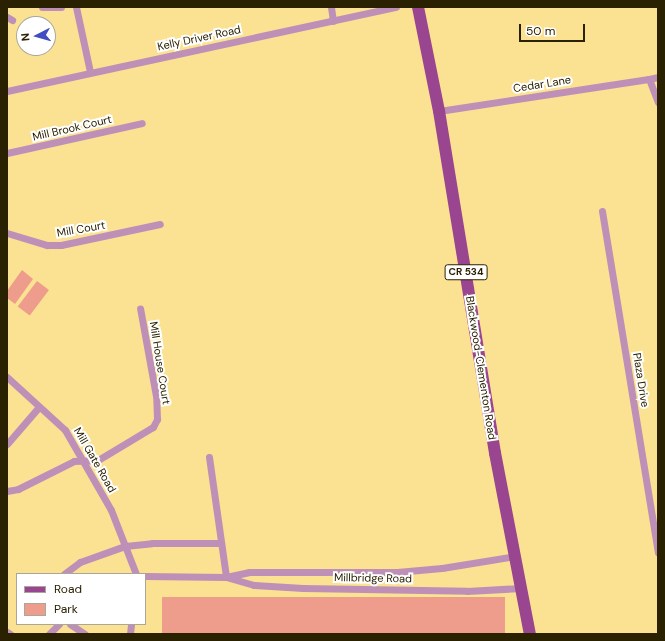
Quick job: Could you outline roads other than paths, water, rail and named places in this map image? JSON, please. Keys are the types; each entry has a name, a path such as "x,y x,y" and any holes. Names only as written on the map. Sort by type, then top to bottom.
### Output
{"main road":[{"name":"Blackwood-Clementon Road","path":"418,7 439,111 495,453 530,634"}],"street":[{"path":"42,7 61,7"},
{"path":"76,7 90,72"},
{"path":"331,7 333,21"},
{"name":"Kelly Driver Road","path":"7,91 396,7"},
{"name":"Cedar Lane","path":"439,111 658,77"},
{"path":"649,79 658,102"},
{"name":"Mill Brook Court","path":"7,153 57,144 142,123"},
{"name":"Plaza Drive","path":"602,211 658,552"},
{"name":"Mill Court","path":"7,233 48,245 62,245 160,224"},
{"name":"Mill House Court","path":"7,490 18,489 74,461 98,460 153,427 157,419 156,396 140,308"},
{"name":"Mill Gate Road","path":"7,376 38,408 65,430 111,510 136,573"},
{"path":"7,444 38,408"},
{"path":"209,457 226,577"},
{"path":"65,573 80,562 125,546 152,543 221,543"},
{"name":"Millbridge Road","path":"146,576 226,577 249,572 404,571 442,568 515,556"},
{"name":"Millbridge Road","path":"226,577 254,585 303,588 467,591 521,588"},
{"path":"49,634 58,625"},
{"path":"72,625 85,634"}]}
